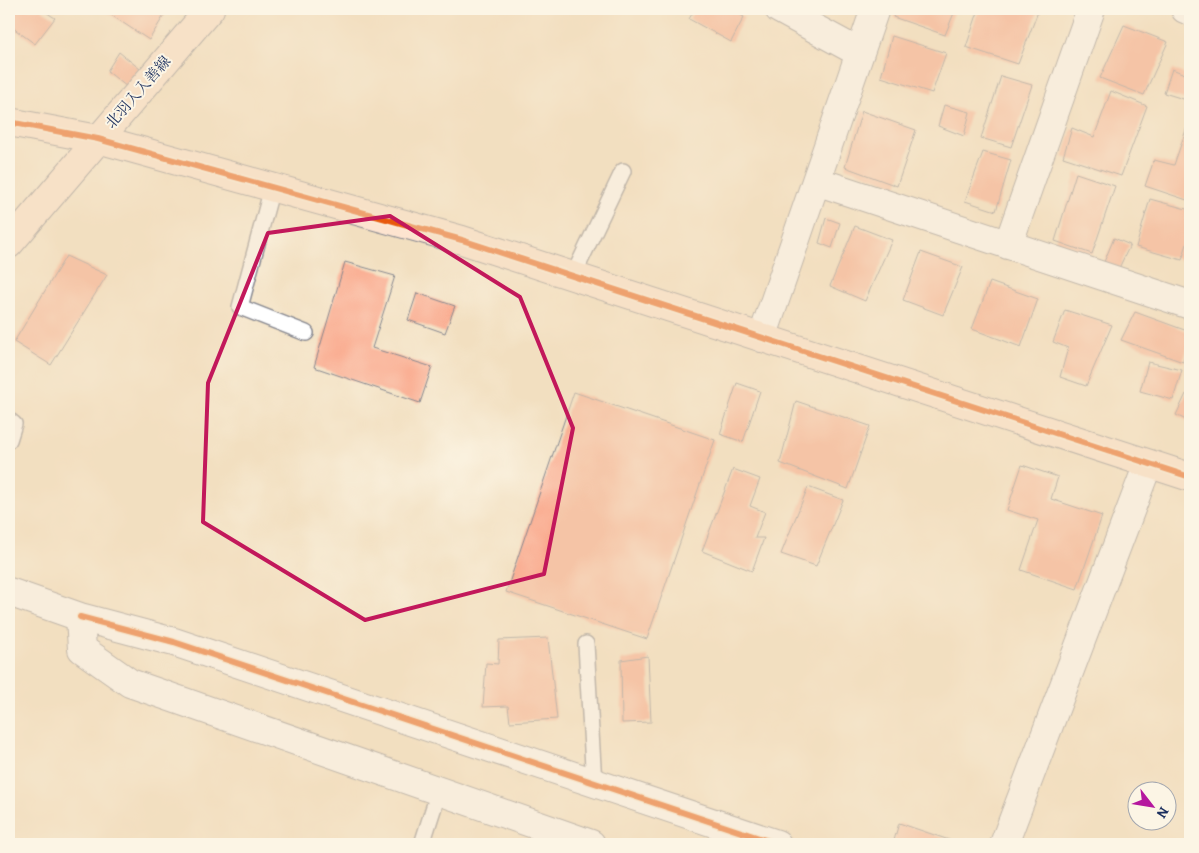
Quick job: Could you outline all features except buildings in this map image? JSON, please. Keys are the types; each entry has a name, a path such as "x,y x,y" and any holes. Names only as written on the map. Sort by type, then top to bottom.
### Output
{"street":[{"name":"北羽入入善線","path":"9,244 210,9"},
{"path":"779,9 860,53"},
{"path":"762,338 875,9"},
{"path":"1008,245 1091,9"},
{"path":"1185,9 1190,11"},
{"path":"9,122 98,139 462,240 1190,477"},
{"path":"816,181 1190,305"},
{"path":"1004,844 1148,464"},
{"path":"9,592 80,617 174,642 777,844"},
{"path":"80,617 82,649 130,683 583,843"}],"lane":[{"path":"572,276 623,171"},
{"path":"272,188 240,307 306,333"},
{"path":"9,420 14,424 9,440"},
{"path":"586,644 594,784"},
{"path":"422,844 439,791"}],"highlighted area":[{"path":"390,216 520,297 573,428 544,574 365,620 203,522 208,383 268,233"}],"cycle path":[{"path":"9,122 98,139 462,240 1190,477"},
{"path":"80,617 174,642 777,844"}]}
